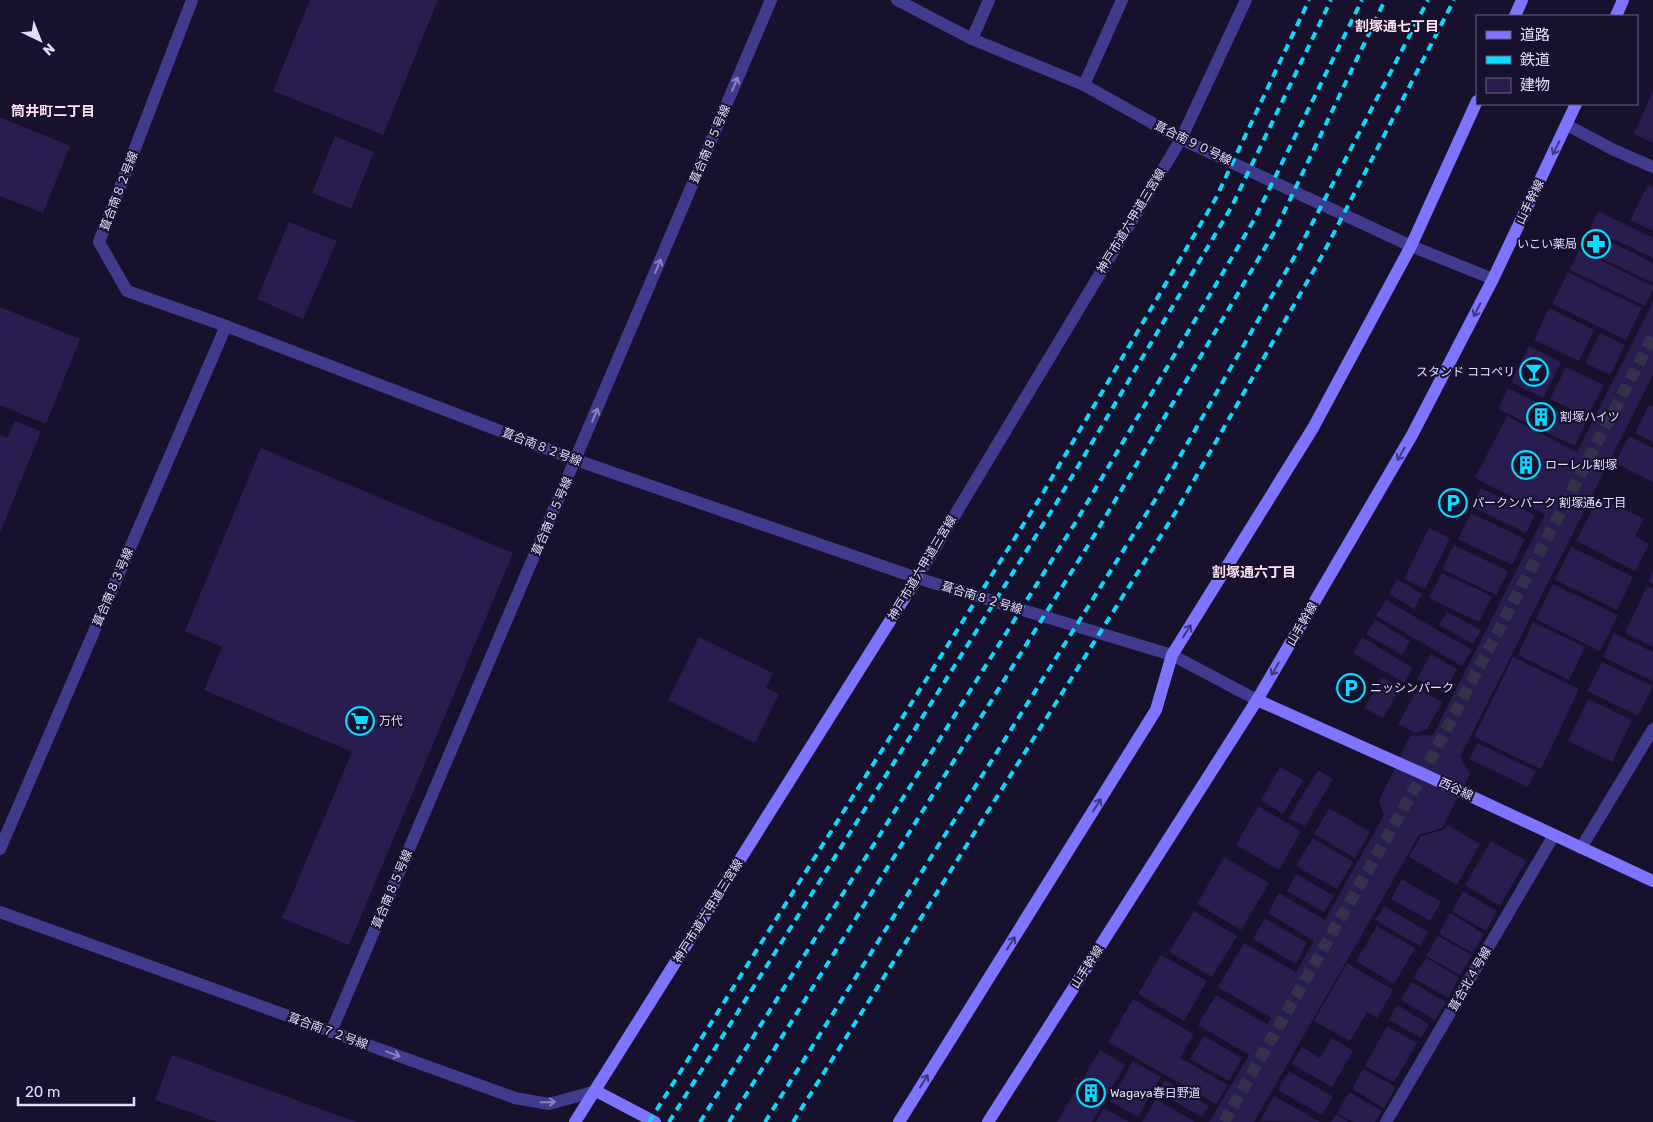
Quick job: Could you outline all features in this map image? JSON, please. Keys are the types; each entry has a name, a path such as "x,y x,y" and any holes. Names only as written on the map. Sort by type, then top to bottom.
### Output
{"street":[{"name":"葺合南８２号線","path":"192,0 99,242 127,290 576,460 916,578 1172,655 1257,700"},
{"name":"葺合南８５号線","path":"331,1032 771,0"},
{"name":"葺合南９０号線","path":"897,0 972,39 1084,85 1181,138 1411,246 1493,279"},
{"path":"972,39 989,0"},
{"path":"1084,85 1122,0"},
{"name":"神戸市道六甲道三宮線","path":"575,1122 916,578 1181,138 1246,0"},
{"path":"1515,15 1522,0"},
{"path":"1616,15 1623,0"},
{"path":"899,1122 1156,710 1172,655 1312,428 1411,246 1476,102"},
{"name":"山手幹線","path":"988,1122 1257,700 1412,435 1493,279 1576,105"},
{"path":"1566,125 1612,149 1653,167"},
{"name":"葺合南８３号線","path":"0,848 226,326"},
{"name":"西谷線","path":"1257,700 1423,774 1653,882"},
{"path":"1581,848 1653,729"},
{"name":"葺合北４号線","path":"1386,1122 1554,835"},
{"name":"葺合南７２号線","path":"0,912 515,1098 549,1104 596,1091"},
{"path":"596,1091 655,1122"}],"building":[{"path":"310,0 438,0 383,135 273,91"},
{"path":"1653,91 1653,143 1634,134"},
{"path":"0,117 70,146 43,213 0,196"},
{"path":"335,136 374,152 351,209 312,193"},
{"path":"1648,185 1653,187 1653,231 1630,220"},
{"path":"1598,211 1653,238 1653,258 1590,228"},
{"path":"289,222 337,241 303,319 257,299"},
{"path":"1589,231 1653,263 1653,283 1580,248"},
{"path":"1579,250 1653,286 1645,306 1570,270"},
{"path":"1568,272 1642,308 1626,340 1552,304"},
{"path":"1653,302 1653,375 1460,757 1470,774 1442,828 1419,835 1254,1122 1209,1122 1249,1055 1198,1025 1216,995 1267,1024 1271,1018 1218,987 1244,943 1296,972 1314,941 1268,913 1279,893 1325,920 1384,815 1379,801 1410,736 1433,735 1545,514 1475,478 1507,416 1577,452"},
{"path":"0,307 80,339 46,424 0,405"},
{"path":"1549,308 1594,330 1579,361 1534,340"},
{"path":"1600,333 1625,345 1610,375 1585,363"},
{"path":"1529,346 1561,362 1543,398 1511,382"},
{"path":"1566,367 1604,385 1587,417 1550,399"},
{"name":"割塚ハイツ","path":"1508,388 1585,425 1575,446 1498,409"},
{"path":"1649,405 1653,406 1653,442 1635,433"},
{"path":"15,421 41,431 0,533 0,435 7,438"},
{"path":"1629,436 1653,448 1653,482 1615,463"},
{"name":"万代","path":"261,448 513,553 349,945 282,918 352,752 204,690 222,647 185,631"},
{"path":"1481,488 1535,515 1526,533 1472,507"},
{"path":"1599,497 1644,519 1635,536 1649,544 1635,571 1576,541"},
{"path":"1471,513 1525,539 1512,565 1458,539"},
{"path":"1429,528 1450,538 1425,589 1404,579"},
{"path":"1454,545 1508,571 1496,595 1442,569"},
{"path":"1571,547 1633,577 1617,610 1555,580"},
{"path":"1653,571 1653,584 1648,582"},
{"path":"1442,573 1492,596 1479,622 1429,598"},
{"path":"1397,579 1422,594 1414,609 1389,594"},
{"path":"1553,584 1618,615 1600,651 1536,619"},
{"path":"1647,586 1653,589 1653,647 1625,633"},
{"path":"1386,600 1472,650 1462,666 1376,616"},
{"path":"1447,612 1481,630 1473,644 1439,625"},
{"path":"1375,620 1410,641 1402,655 1366,634"},
{"path":"1533,622 1585,647 1569,680 1518,655"},
{"path":"1614,633 1653,652 1653,681 1603,657"},
{"path":"699,637 773,673 766,688 779,694 755,743 668,700"},
{"path":"1362,637 1413,668 1404,683 1353,653"},
{"path":"1431,654 1457,669 1444,693 1417,679"},
{"path":"1513,657 1579,689 1541,769 1474,737"},
{"path":"1602,662 1653,686 1638,716 1587,691"},
{"path":"1382,677 1401,687 1383,718 1364,708"},
{"path":"1418,689 1442,702 1427,729 1415,733 1398,724"},
{"path":"1588,699 1632,720 1612,762 1568,741"},
{"path":"1478,743 1536,771 1528,787 1469,759"},
{"path":"1280,767 1303,780 1283,814 1261,800"},
{"path":"1318,770 1333,779 1305,826 1289,818"},
{"path":"1258,806 1301,831 1279,870 1236,845"},
{"path":"1329,808 1370,832 1355,858 1314,834"},
{"path":"1448,825 1480,844 1457,885 1409,857 1421,836 1443,830"},
{"path":"1313,838 1353,862 1337,889 1296,866"},
{"path":"1491,841 1526,861 1500,906 1465,885"},
{"path":"1224,857 1269,883 1241,930 1197,904"},
{"path":"1296,874 1334,896 1324,912 1287,891"},
{"path":"1402,879 1441,902 1430,921 1391,899"},
{"path":"1463,891 1497,911 1486,931 1452,911"},
{"path":"1384,906 1428,932 1420,946 1375,920"},
{"path":"1194,911 1237,936 1212,977 1169,952"},
{"path":"1450,913 1484,934 1473,953 1439,934"},
{"path":"1265,918 1307,943 1296,964 1253,939"},
{"path":"1377,926 1415,948 1394,984 1356,961"},
{"path":"1438,936 1472,955 1460,975 1426,956"},
{"path":"1161,955 1207,981 1184,1021 1138,994"},
{"path":"1426,958 1459,977 1448,998 1413,978"},
{"path":"1347,963 1393,990 1377,1018 1367,1012 1350,1041 1314,1021"},
{"path":"1411,982 1446,1002 1435,1020 1401,1000"},
{"path":"1133,999 1194,1034 1180,1058 1228,1085 1216,1104 1108,1042"},
{"path":"1397,1005 1429,1024 1421,1038 1389,1020"},
{"path":"1387,1026 1417,1043 1394,1082 1365,1066"},
{"path":"1204,1036 1242,1058 1229,1081 1190,1059"},
{"path":"1332,1038 1353,1051 1332,1087 1292,1064 1302,1047 1320,1058"},
{"name":"Wagaya春日野道","path":"1100,1050 1125,1065 1092,1122 1057,1122"},
{"path":"172,1055 357,1122 217,1122 155,1100"},
{"path":"1133,1061 1161,1077 1138,1117 1110,1101"},
{"path":"1363,1069 1396,1087 1384,1108 1352,1089"},
{"path":"1289,1071 1333,1097 1322,1115 1278,1090"},
{"path":"1165,1080 1209,1106 1202,1117 1158,1092"},
{"path":"1349,1092 1382,1111 1375,1122 1353,1122 1337,1113"},
{"path":"1274,1096 1320,1122 1260,1121"},
{"path":"1156,1099 1195,1122 1142,1122"},
{"path":"1104,1108 1129,1122 1096,1122"},
{"path":"1336,1114 1349,1122 1331,1122"}],"tunnel":[{"path":"1224,1122 1423,774 1653,336"}],"railway":[{"path":"649,1122 1040,498 1216,198 1309,0"},
{"path":"669,1122 1054,507 1232,206 1331,0"},
{"path":"700,1122 1077,520 1254,220 1362,0"},
{"path":"729,1122 1097,531 1275,231 1385,0"},
{"path":"765,1122 1155,500 1300,247 1428,0"},
{"path":"793,1122 1177,510 1323,254 1454,0"}],"place":[{"name":"いこい薬局","path":"1596,244"},
{"name":"スタンド ココペリ","path":"1534,372"},
{"name":"割塚ハイツ","path":"1541,417"},
{"name":"ローレル割塚","path":"1526,465"},
{"name":"パークンパーク 割塚通6丁目","path":"1453,503"},
{"name":"ニッシンパーク","path":"1351,688"},
{"name":"万代","path":"360,721"},
{"name":"Wagaya春日野道","path":"1091,1093"}],"district":[{"name":"割塚通七丁目","path":"1397,26"},
{"name":"筒井町二丁目","path":"53,111"},
{"name":"割塚通六丁目","path":"1254,572"}]}
